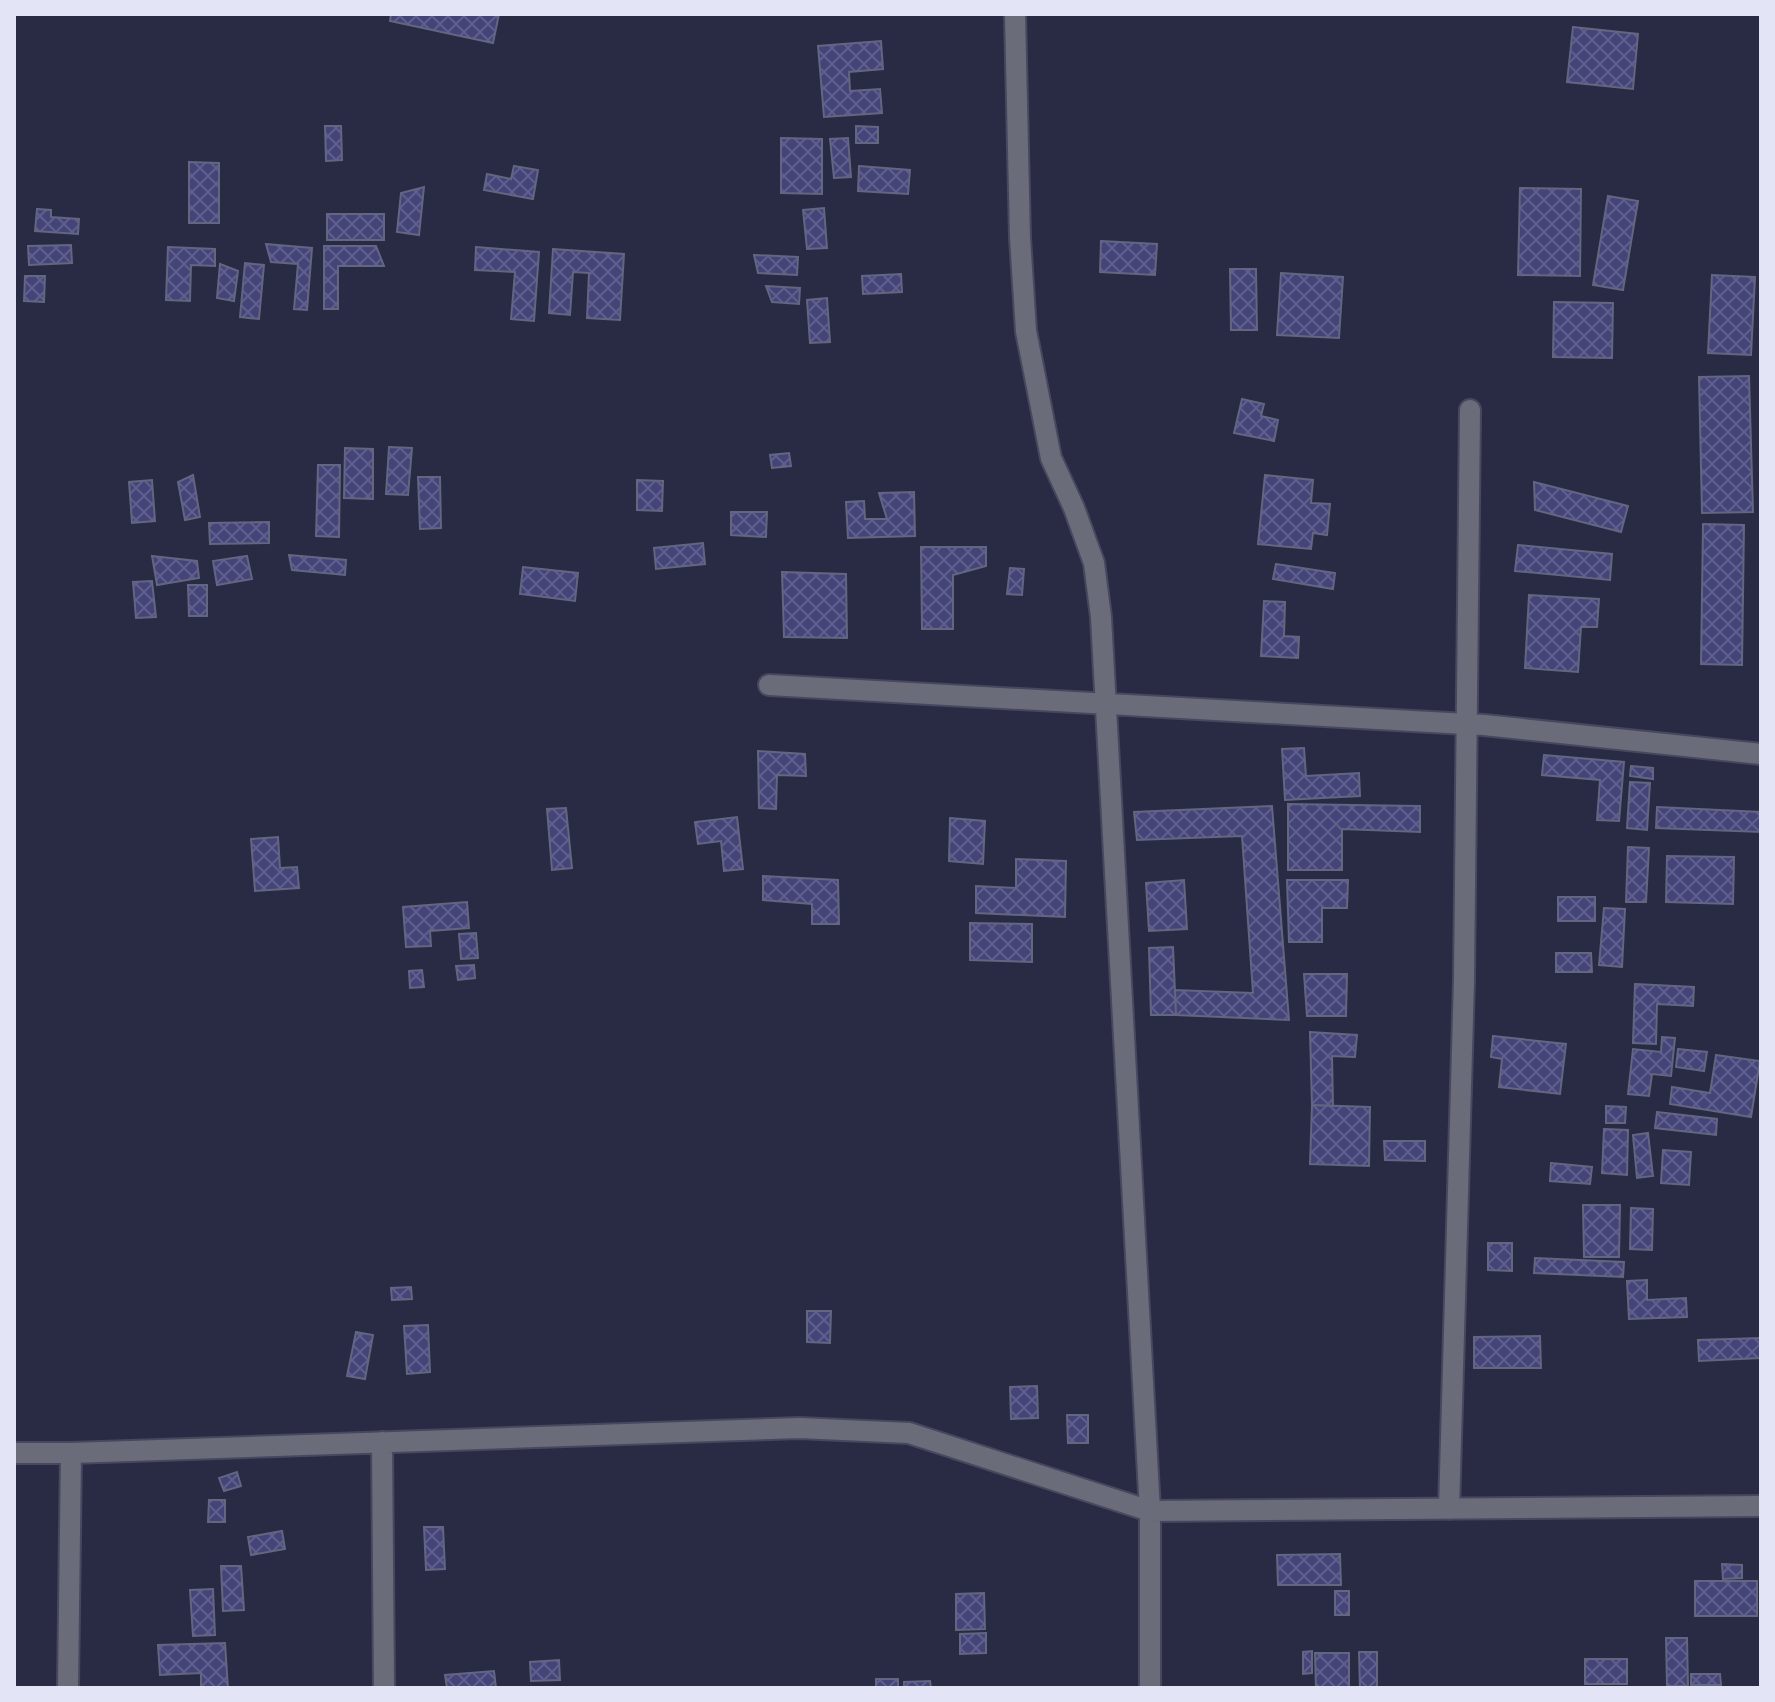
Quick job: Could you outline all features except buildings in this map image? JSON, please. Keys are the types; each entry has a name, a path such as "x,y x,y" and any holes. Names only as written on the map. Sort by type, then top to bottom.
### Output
{"street":[{"path":"1015,14 1020,238 1026,331 1051,458 1094,563 1101,617 1150,1511 1150,1688"},
{"path":"1449,1509 1464,980 1470,410"},
{"path":"769,685 1465,724 1761,754"},
{"path":"14,1453 799,1428 909,1433 1150,1511 1761,1506"},
{"path":"382,1442 384,1688"},
{"path":"68,1688 71,1453"}]}
